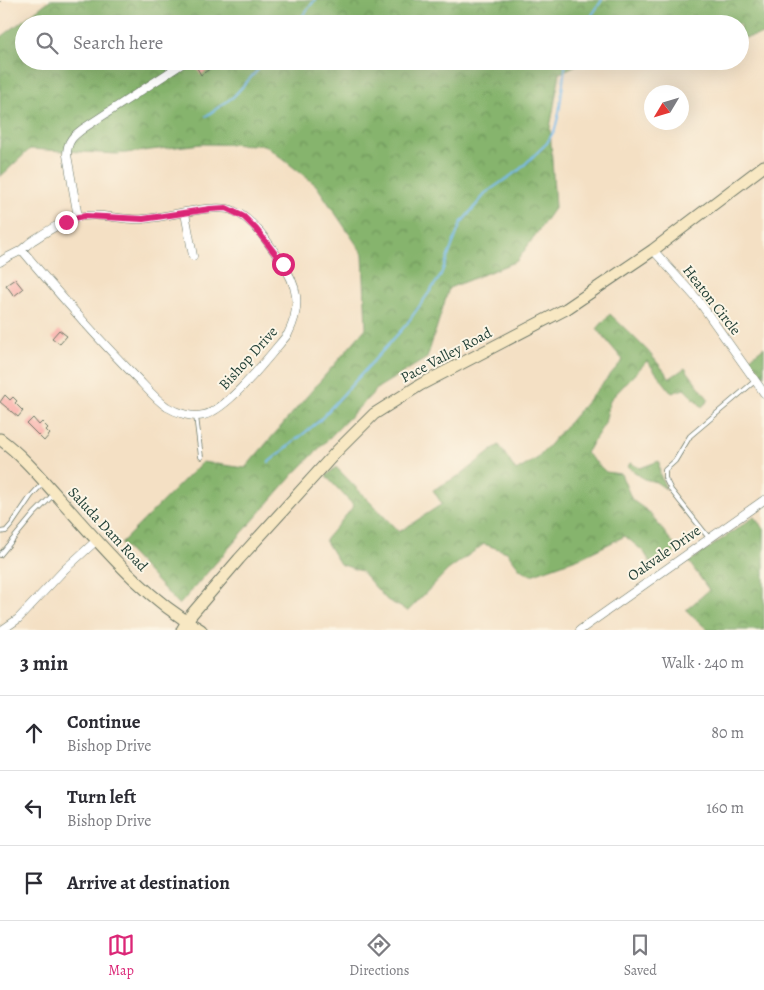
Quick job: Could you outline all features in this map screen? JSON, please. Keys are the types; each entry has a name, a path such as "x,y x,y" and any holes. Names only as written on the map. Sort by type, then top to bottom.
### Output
{"street":[{"path":"78,217 67,155 70,138 173,70"},
{"name":"Pace Valley Road","path":"184,626 240,559 337,451 374,414 420,386 559,313 653,250 764,166"},
{"name":"Bishop Drive","path":"0,262 22,250 54,227 78,217 99,216 143,219 226,208 244,217 256,229 290,276 296,293 297,308 294,322 288,334 230,400 217,410 196,416"},
{"path":"185,213 193,256"},
{"path":"22,250 62,298 166,406 182,413 196,416"},
{"name":"Heaton Circle","path":"653,250 698,300 764,393"},
{"name":"Saluda Dam Road","path":"0,440 14,449 97,540 150,594 184,626 200,630"},
{"name":"Oakvale Drive","path":"580,630 764,500"},
{"path":"2,630 18,619 65,568 97,540"}],"lane":[{"path":"709,538 670,490 665,478 666,470 675,462 690,436 755,381"},
{"path":"196,416 201,457"},
{"path":"0,532 6,531 31,496 44,482"},
{"path":"0,555 54,493"}],"green space":[{"path":"50,0 764,0 764,34 749,37 749,15 30,15"},
{"path":"15,27 15,70 566,70 560,73 550,128 555,207 517,261 449,288 427,358 379,387 292,476 179,605 121,543 202,462 245,468 366,328 363,254 316,185 265,145 201,144 117,154 30,149 0,177 0,38"},
{"path":"610,314 647,350 670,378 685,368 709,400 702,407 684,389 672,393 647,361 610,400 605,423 586,453 606,472 621,474 632,500 649,512 678,550 653,567 644,552 625,536 582,557 531,575 520,569 507,552 484,544 448,570 408,611 387,600 361,571 340,564 325,540 354,506 326,476 336,467 399,532 442,504 433,490 460,475 499,445 516,471 538,458 623,360 597,329"},
{"path":"764,347 764,376 750,358"},
{"path":"659,461 660,474 666,489 656,482 644,479 628,467 630,463 640,468"},
{"path":"754,517 764,529 764,630 708,630 686,610 709,590 689,562"}],"building":[{"path":"198,70 208,70 201,75"},
{"path":"15,279 23,289 14,296 6,285"},
{"path":"59,330 67,336 60,344 52,338"},
{"path":"5,395 10,400 13,397 17,401 15,403 23,411 18,417 0,402"},
{"path":"33,418 39,425 42,422 48,428 46,430 50,434 44,441 27,424"}],"waterway":[{"path":"303,15 315,0"},
{"path":"592,15 602,0"},
{"path":"206,116 233,97 258,70"},
{"path":"269,462 319,421 406,325 440,277 461,223 487,192 519,170 547,143 555,129 559,113 565,70"}],"route":[{"path":"66,222 86,216 143,219 226,208 244,217 256,229 283,264"}]}
